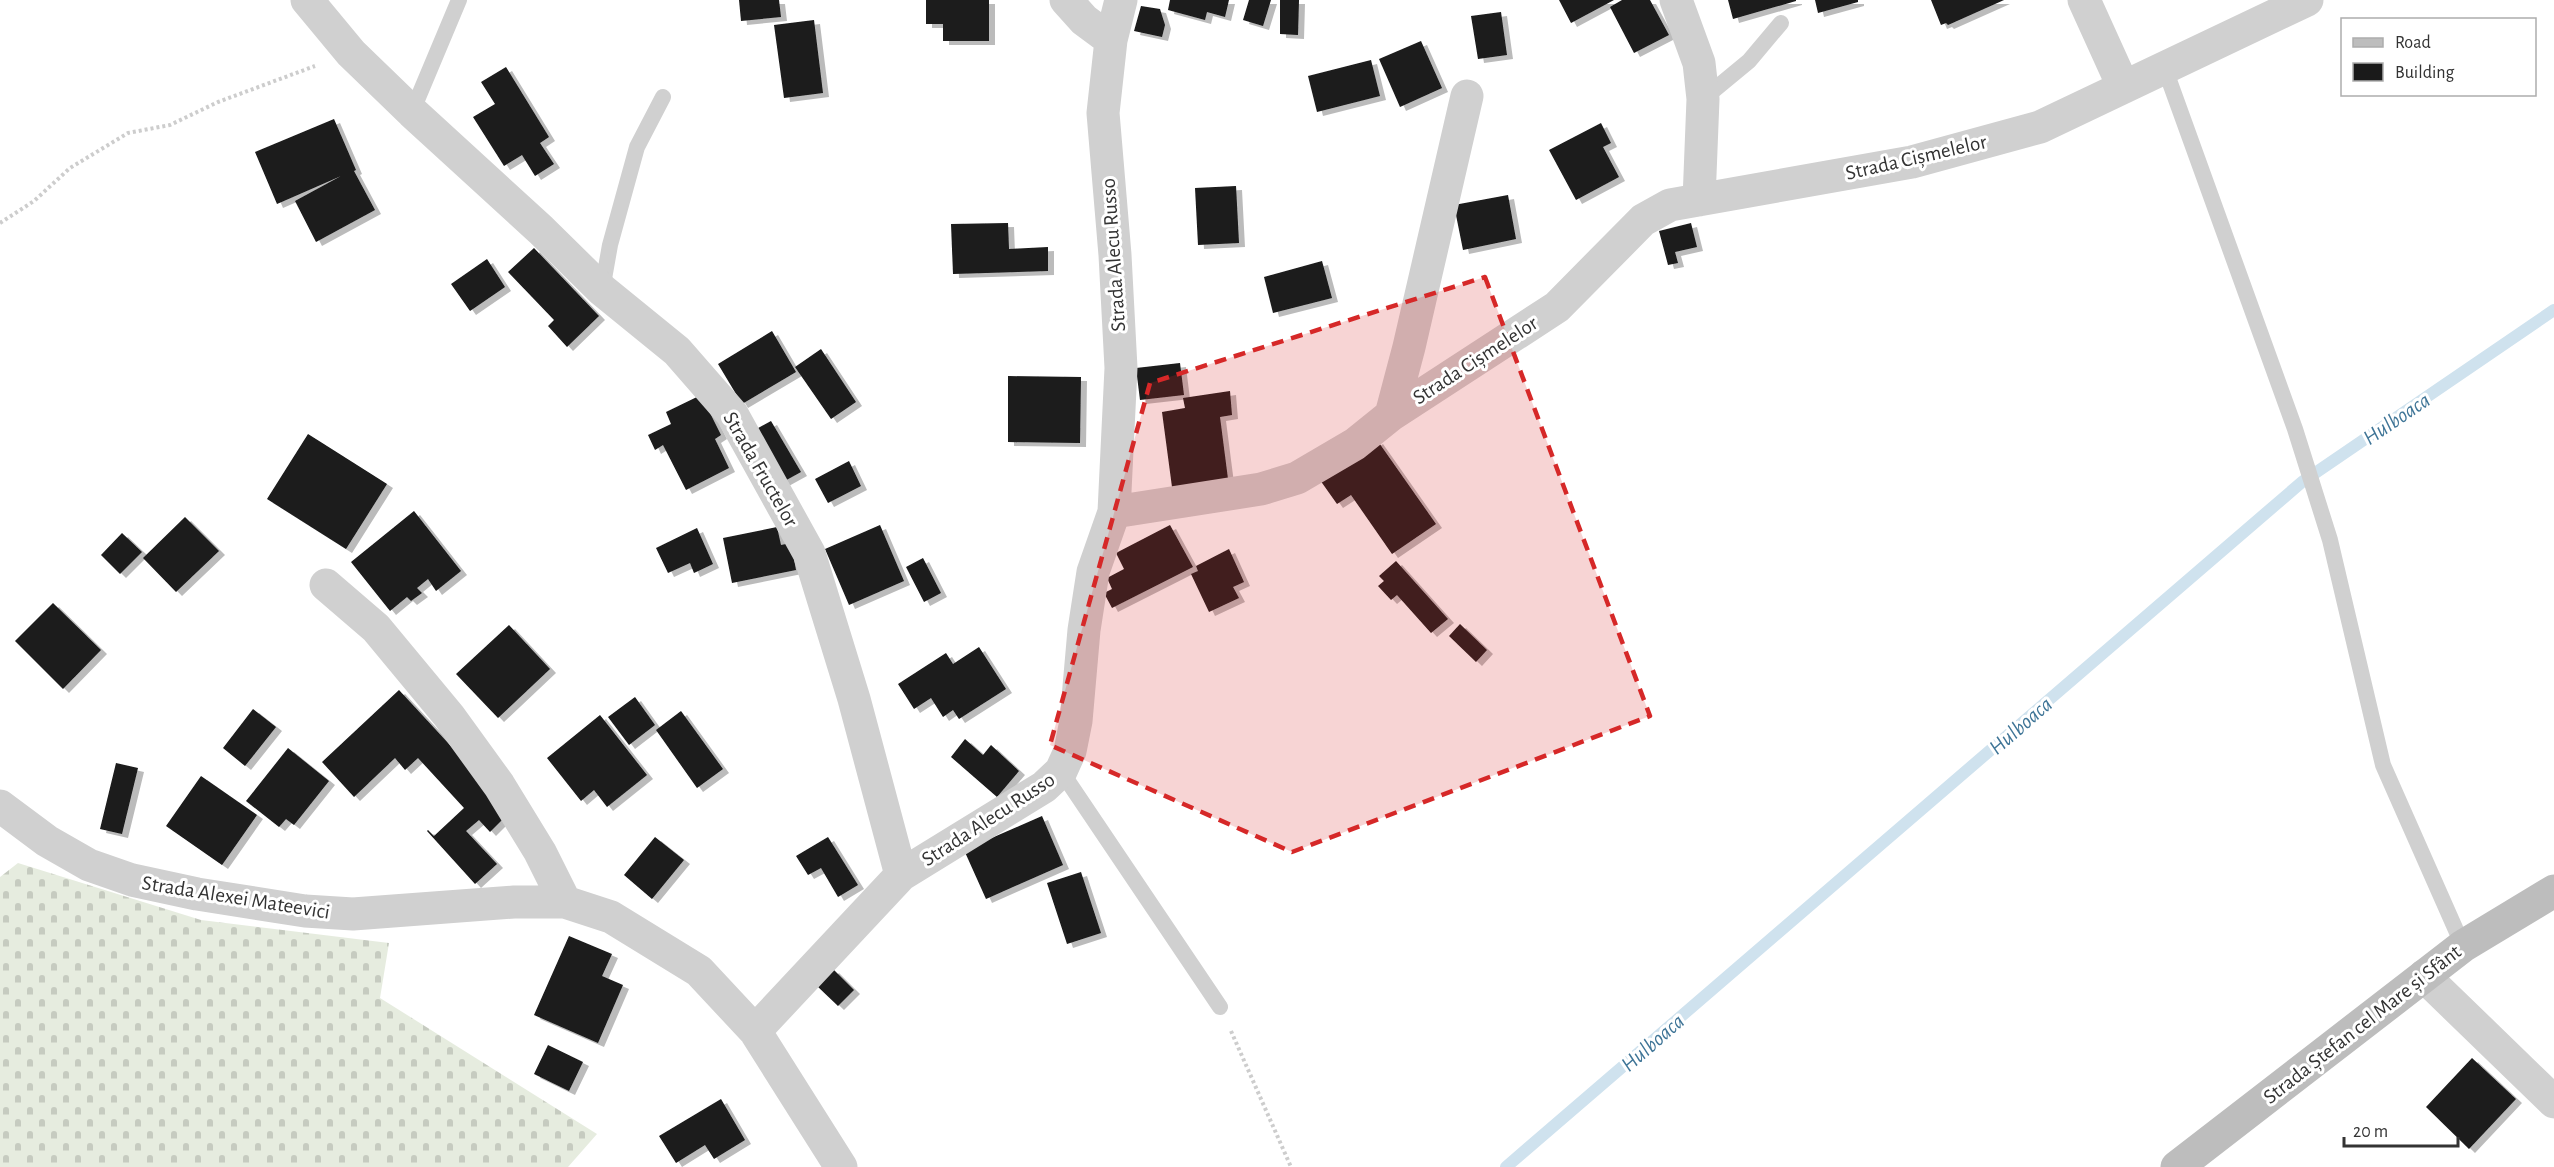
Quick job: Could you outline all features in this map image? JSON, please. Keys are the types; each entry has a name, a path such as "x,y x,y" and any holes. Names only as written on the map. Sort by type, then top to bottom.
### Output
{"street":[{"name":"Strada Fructelor","path":"306,0 351,53 412,112 541,230 602,290 677,351 732,414 809,553 854,699 901,875"},
{"path":"1066,0 1084,20 1111,40"},
{"name":"Strada Alecu Russo","path":"755,1031 901,875 1044,787 1062,771 1070,751 1076,721 1084,630 1093,572 1114,512 1121,368 1115,255 1103,112 1111,40 1121,0"},
{"path":"1676,0 1699,63 1703,99 1699,200"},
{"path":"2084,0 2123,86"},
{"name":"Strada Cișmelelor","path":"1114,512 1261,489 1297,478 1354,444 1391,415 1557,307 1643,220 1670,205 1912,162 2040,127 2307,0"},
{"name":"Strada Cișmelelor","path":"1391,415 1467,96"},
{"path":"326,585 375,628 449,716 499,785 540,852 565,902"},
{"name":"Strada Alexei Mateevici","path":"0,806 47,841 89,865 132,880 197,894 305,911 353,914 514,902 565,902 610,917 699,971 755,1031 841,1167"},
{"name":"Strada Ștefan cel Mare și Sfânt","path":"2177,1167 2463,946 2554,891"},
{"path":"2424,976 2554,1102"}],"lane":[{"path":"412,112 459,0"},
{"path":"1703,99 1749,61 1781,23"},
{"path":"2165,69 2295,429 2331,540 2383,765 2463,946"},
{"path":"602,290 610,245 637,147 663,97"},
{"path":"1062,771 1220,1007"}],"path":[{"path":"0,223 34,201 70,168 128,133 170,125 218,102 351,53"},
{"path":"1220,1007 1291,1167"}],"highlighted area":[{"path":"1485,277 1650,716 1292,852 1050,745 1150,383"}],"green space":[{"path":"18,863 201,920 389,943 380,998 597,1134 568,1167 0,1167 0,877"}],"building":[{"path":"739,0 779,0 781,17 741,21"},
{"path":"926,0 989,0 989,41 943,41 943,24 926,24"},
{"path":"1170,0 1229,0 1225,17 1207,12 1205,20 1168,10"},
{"path":"1249,0 1271,0 1263,26 1243,20"},
{"path":"1280,0 1299,0 1298,35 1280,34"},
{"path":"1559,0 1614,0 1571,23"},
{"path":"1622,0 1650,0 1669,35 1634,53 1610,7"},
{"path":"1728,0 1796,0 1796,1 1733,19"},
{"path":"1815,0 1858,0 1858,2 1818,13"},
{"path":"1931,0 2004,0 1948,25 1946,23 1941,25"},
{"path":"1141,6 1160,9 1165,25 1162,37 1134,31"},
{"path":"1501,12 1507,55 1478,59 1471,16"},
{"path":"814,20 823,93 784,98 774,25"},
{"path":"1421,41 1442,88 1400,107 1379,59"},
{"path":"1371,60 1380,96 1317,112 1308,76"},
{"path":"506,67 549,137 540,143 554,164 535,176 522,155 504,166 473,117 495,104 481,82"},
{"path":"334,119 356,170 354,171 375,210 316,242 295,201 341,176 277,204 255,152"},
{"path":"1601,123 1611,143 1603,147 1619,177 1576,200 1549,150"},
{"path":"1236,186 1239,243 1198,245 1195,188"},
{"path":"1508,195 1516,239 1463,250 1454,205"},
{"path":"1008,223 1009,249 1048,247 1048,271 953,274 951,224"},
{"path":"1691,223 1697,247 1675,252 1678,263 1668,265 1659,231"},
{"path":"534,248 599,316 567,347 548,326 554,320 508,272"},
{"path":"487,259 505,287 470,311 451,284"},
{"path":"1322,261 1332,298 1273,313 1264,277"},
{"path":"772,331 796,372 742,404 718,364"},
{"path":"821,349 856,402 831,419 795,367"},
{"path":"1180,363 1184,395 1140,400 1136,368"},
{"path":"1008,376 1081,377 1080,443 1008,442"},
{"path":"1230,391 1232,415 1220,417 1228,479 1172,487 1162,412 1185,408 1183,398"},
{"path":"701,395 721,435 715,439 729,468 686,490 663,445 655,450 648,435 671,424 666,412"},
{"path":"771,421 801,472 781,483 751,432"},
{"path":"308,434 387,484 346,549 267,499"},
{"path":"1377,440 1436,524 1392,554 1351,495 1337,504 1320,480"},
{"path":"849,461 861,486 828,503 815,479"},
{"path":"414,511 461,571 436,591 428,579 417,588 422,593 411,601 407,597 390,611 351,562"},
{"path":"185,517 219,551 176,592 143,558"},
{"path":"880,525 904,581 849,605 825,549"},
{"path":"1170,525 1193,567 1112,608 1104,593 1112,589 1107,578 1124,569 1116,553"},
{"path":"777,527 781,545 791,543 796,570 732,583 723,538"},
{"path":"697,528 713,564 694,573 690,563 668,573 656,548"},
{"path":"122,533 142,552 120,574 101,555"},
{"path":"1229,549 1244,582 1233,587 1239,598 1209,612 1191,574 1198,571 1196,566"},
{"path":"923,558 941,593 924,602 906,567"},
{"path":"1396,561 1448,619 1431,633 1397,595 1391,600 1378,586 1384,581 1379,576"},
{"path":"53,603 101,650 63,689 15,641"},
{"path":"1460,624 1487,650 1476,662 1449,636"},
{"path":"509,625 550,669 498,718 456,674"},
{"path":"979,647 1006,689 959,719 953,710 943,717 931,698 914,709 898,684 946,653 953,664"},
{"path":"399,690 511,811 490,832 479,820 466,831 497,864 475,884 427,831 434,836 464,808 418,758 405,770 395,758 354,797 322,762"},
{"path":"635,697 655,725 629,745 608,717"},
{"path":"253,709 276,727 245,766 223,748"},
{"path":"681,711 723,769 697,788 656,730"},
{"path":"600,715 647,775 607,807 594,790 581,801 547,758"},
{"path":"965,739 983,755 991,745 1019,771 997,797 951,757"},
{"path":"288,748 329,781 294,825 286,819 279,827 246,801"},
{"path":"116,763 138,768 122,834 100,829"},
{"path":"201,776 257,815 222,865 166,826"},
{"path":"1042,816 1063,865 986,899 964,850"},
{"path":"655,837 684,860 652,899 624,875"},
{"path":"828,837 858,885 838,897 821,868 808,875 796,856"},
{"path":"1081,872 1101,933 1067,944 1047,883"},
{"path":"569,936 612,954 602,976 623,985 598,1043 534,1015"},
{"path":"833,969 854,990 838,1006 817,986"},
{"path":"548,1045 583,1062 569,1091 534,1074"},
{"path":"2472,1058 2516,1099 2469,1149 2426,1107"},
{"path":"721,1099 745,1140 714,1159 705,1145 676,1163 659,1136"}],"waterway":[{"name":"Hulboaca","path":"1506,1167 2302,482 2554,310"}]}
